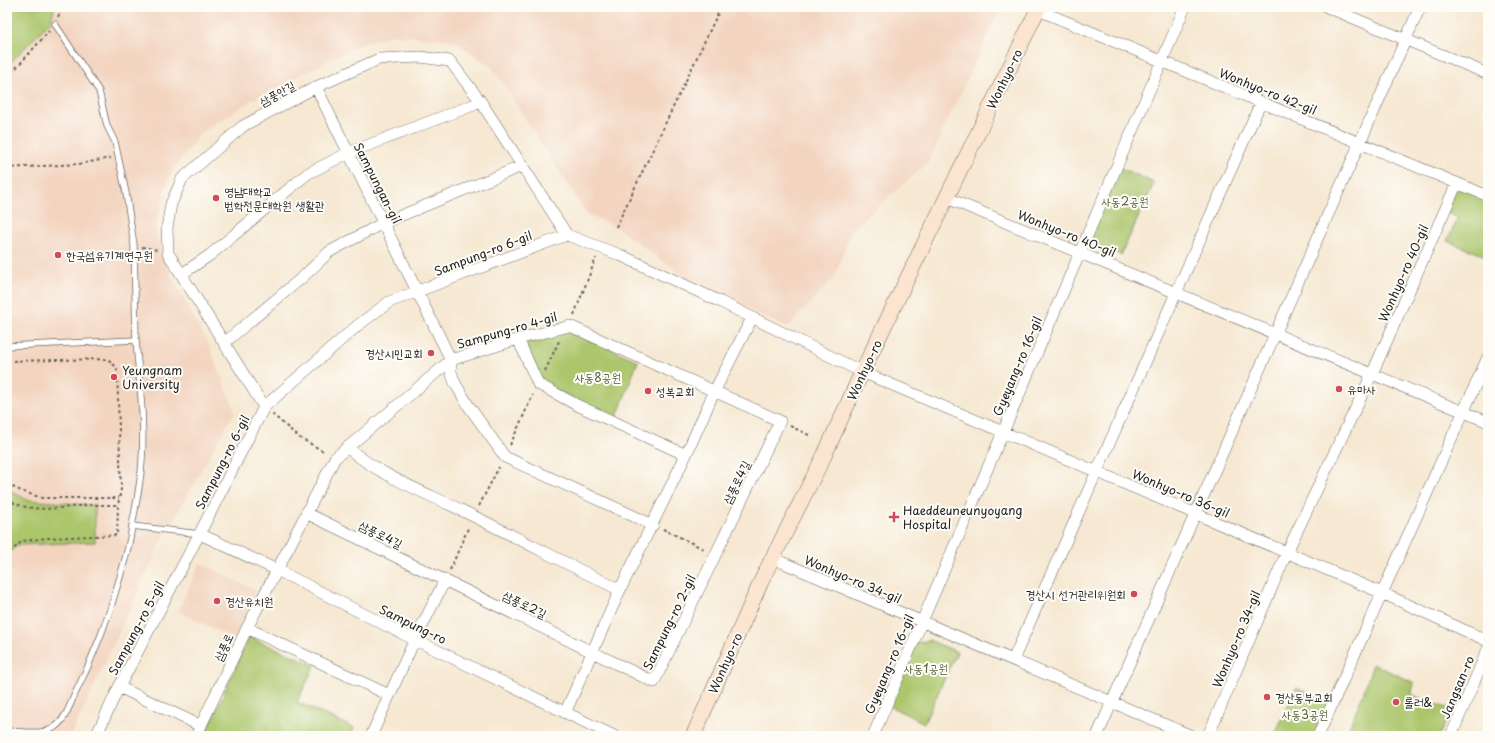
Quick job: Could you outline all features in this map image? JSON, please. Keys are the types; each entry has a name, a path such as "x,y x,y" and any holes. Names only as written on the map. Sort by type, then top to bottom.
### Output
{"main road":[{"name":"Wonhyo-ro","path":"693,736 772,558 824,456 862,372 1038,8"}],"street":[{"name":"Gyeyang-ro 16-gil","path":"873,736 1185,7"},
{"path":"1327,7 1488,74"},
{"path":"1097,736 1420,7"},
{"name":"Wonhyo-ro 42-gil","path":"1038,8 1488,196"},
{"name":"삼풍안길","path":"168,253 167,228 170,204 182,179 243,126 316,87 379,59 420,57 450,61 481,102 567,235"},
{"name":"Sampungan-gil","path":"316,87 451,360"},
{"path":"182,274 210,255 306,174 348,153 481,102"},
{"path":"1013,660 1261,102"},
{"path":"224,343 304,276 329,252 383,223 522,166"},
{"name":"Wonhyo-ro 40-gil","path":"1287,552 1372,374 1457,183"},
{"name":"Wonhyo-ro 40-gil","path":"947,198 1488,422"},
{"path":"567,235 620,255 862,372"},
{"name":"Sampung-ro 6-gil","path":"200,534 264,407 357,326 389,302 567,235"},
{"path":"168,253 264,407"},
{"path":"565,713 620,590 653,525 714,392 752,318"},
{"name":"Sampung-ro 4-gil","path":"277,570 335,458 451,360 518,339 568,326 780,421"},
{"path":"518,339 538,384 577,405 686,455"},
{"path":"1318,736 1488,357"},
{"path":"451,360 451,372 455,383 468,405 503,454 653,525"},
{"name":"Wonhyo-ro 36-gil","path":"862,372 1287,552 1488,641"},
{"name":"삼풍로4길","path":"716,555 780,421"},
{"path":"347,447 371,466 406,485 474,516 620,590"},
{"name":"삼풍로4길","path":"306,512 445,580"},
{"name":"Sampung-ro","path":"200,534 277,570 416,640 614,736"},
{"name":"Sampung-ro 5-gil","path":"96,736 119,687 200,534"},
{"name":"Wonhyo-ro 34-gil","path":"1208,736 1287,552"},
{"name":"Sampung-ro 2-gil","path":"592,652 654,682 716,555"},
{"name":"Wonhyo-ro 34-gil","path":"772,558 1192,736"},
{"name":"삼풍로","path":"198,731 247,628 277,570"},
{"path":"371,736 389,695 445,580"},
{"name":"삼풍로2길","path":"445,580 592,652"},
{"path":"247,628 389,695"},
{"name":"Jangsan-ro","path":"1451,736 1488,649"},
{"path":"119,687 198,731"}],"lane":[{"path":"7,731 47,730 56,726 61,721 79,687 105,623 124,566 137,502 142,460 142,414 136,340 134,245 126,193 115,142 107,126 99,91 55,24"},
{"path":"7,346 136,340"},
{"path":"132,526 200,534"}],"path":[{"path":"7,76 19,65 55,24 62,7"},
{"path":"616,228 721,7"},
{"path":"7,168 79,164 118,157"},
{"path":"134,245 168,253"},
{"path":"503,454 568,326 596,258"},
{"path":"7,361 108,359 117,368 121,489 118,505 117,535 48,538 22,541 7,555"},
{"path":"264,407 300,438 335,458"},
{"path":"780,421 811,436"},
{"path":"7,484 21,492 42,498 119,498"},
{"path":"7,499 16,504 40,509 90,505 118,505"},
{"path":"653,525 716,555"}],"shaded area":[{"name":"Yeungnam University","path":"7,7 1001,7 928,163 852,229 834,278 787,328 682,275 616,227 587,214 492,67 453,40 393,35 361,44 250,101 199,135 169,176 155,228 170,274 208,343 235,411 161,542 71,736 7,736"},
{"name":"경산유치원","path":"200,563 257,591 234,639 178,611"}],"green space":[{"path":"7,7 55,7 50,22 7,66"},
{"name":"사동2공원","path":"1119,167 1154,183 1121,255 1088,240"},
{"path":"1459,185 1488,198 1488,257 1447,241 1458,218 1446,212"},
{"name":"사동8공원","path":"566,330 638,361 616,419 541,383 525,341"},
{"path":"7,489 27,500 90,505 95,504 95,542 18,545 7,554"},
{"path":"249,637 315,665 297,702 354,728 350,736 205,736"},
{"name":"사동1공원","path":"929,640 957,652 924,723 887,705 917,643"},
{"name":"롤러&","path":"1373,664 1413,682 1412,695 1452,710 1439,736 1346,736"},
{"name":"사동3공원","path":"1296,688 1331,702 1316,736 1274,736"}],"place":[{"name":"영남대학교 법학전문대학원 생활관","path":"216,198"},
{"name":"한국섬유기계연구원","path":"58,255"},
{"name":"경산시민교회","path":"431,353"},
{"name":"Yeungnam University","path":"114,377"},
{"name":"유마사","path":"1339,389"},
{"name":"성복교회","path":"648,391"},
{"name":"Haeddeuneunyoyang Hospital","path":"894,517"},
{"name":"경산시 선거관리위원회","path":"1134,594"},
{"name":"경산유치원","path":"217,601"},
{"name":"경산동부교회","path":"1267,697"},
{"name":"롤러&","path":"1396,702"}]}
